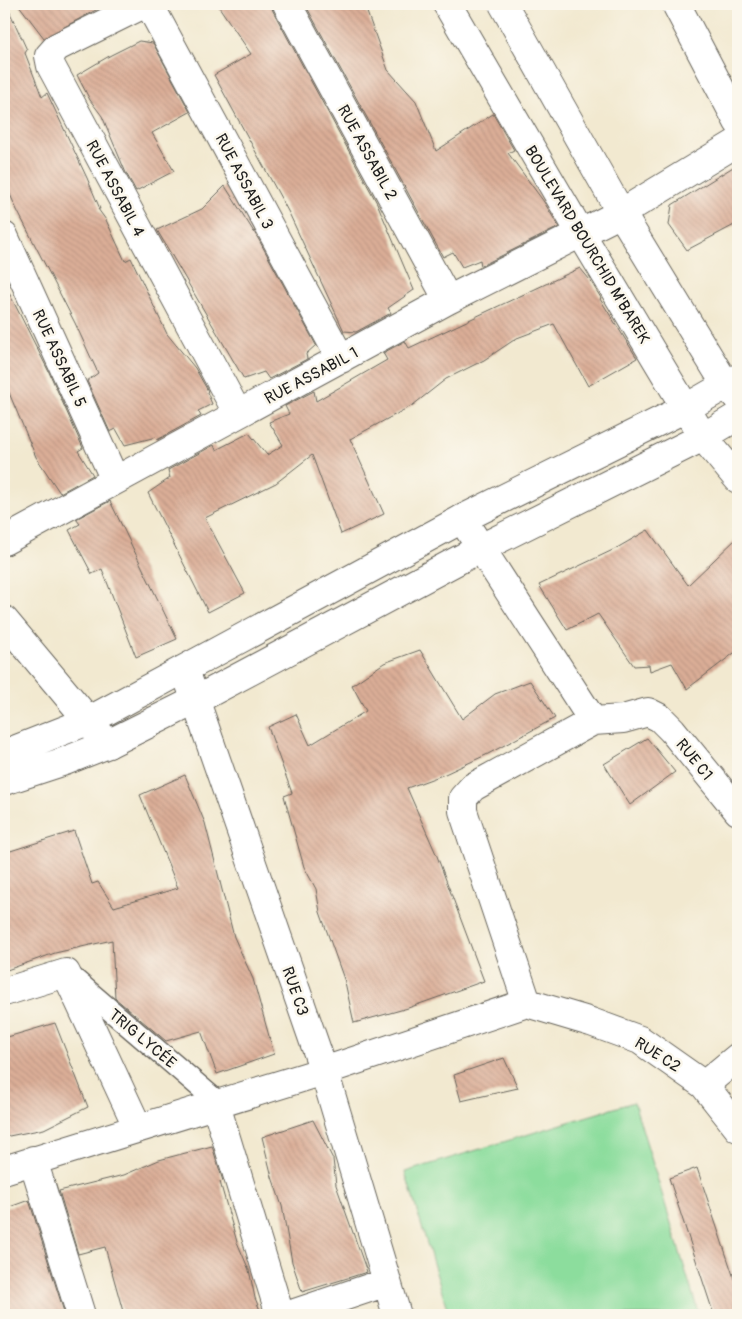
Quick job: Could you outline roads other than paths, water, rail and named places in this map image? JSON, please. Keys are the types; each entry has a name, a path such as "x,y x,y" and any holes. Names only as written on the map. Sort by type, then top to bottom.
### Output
{"street":[{"name":"RUE ASSABIL 4","path":"144,4 57,47 49,56 51,66 238,414"},
{"name":"RUE ASSABIL 3","path":"149,4 341,359"},
{"name":"RUE ASSABIL 2","path":"287,4 448,300"},
{"name":"BOULEVARD BOURCHID M'BAREK","path":"447,4 580,232 703,437 738,479"},
{"path":"4,754 88,721 462,519 686,408 734,387 620,213 503,4"},
{"path":"676,4 738,122"},
{"name":"RUE ASSABIL 1","path":"4,541 448,300 620,213 738,142"},
{"name":"RUE ASSABIL 5","path":"4,236 115,480"},
{"path":"4,781 65,761 108,744 196,700 481,548 703,437 738,416"},
{"path":"4,1170 324,1072 528,1003 463,811 463,798 473,787 593,721 462,519"},
{"path":"4,620 108,744"},
{"name":"RUE C3","path":"185,670 324,1072 397,1315"},
{"name":"RUE C1","path":"593,721 623,719 648,712 660,718 738,811"},
{"path":"4,992 66,973 138,1128"},
{"name":"TRIG LYCÉE","path":"66,973 218,1104"},
{"name":"RUE C2","path":"528,1003 591,1022 640,1040 704,1084 738,1128"},
{"path":"704,1084 738,1057"},
{"path":"218,1104 280,1315"},
{"path":"33,1160 80,1315"},
{"path":"289,1315 387,1282"}]}
